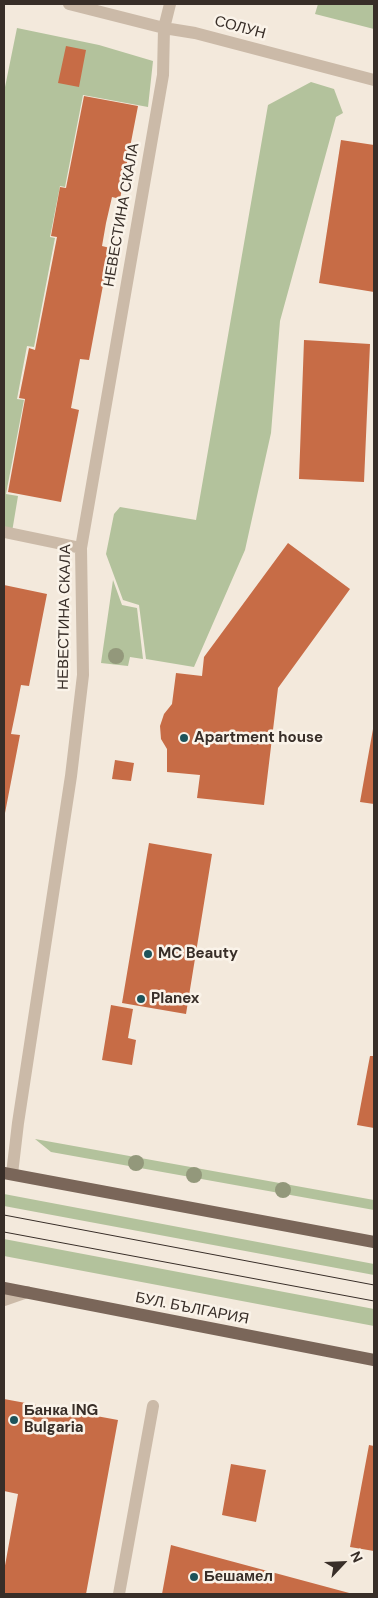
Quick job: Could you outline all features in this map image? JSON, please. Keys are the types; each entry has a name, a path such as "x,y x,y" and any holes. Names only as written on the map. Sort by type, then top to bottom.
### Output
{"main road":[{"path":"8,1173 374,1242"},
{"name":"БУЛ. БЪЛГАРИЯ","path":"4,1288 374,1360"}],"street":[{"name":"СОЛУН","path":"68,4 164,28 195,33 374,80"},
{"name":"НЕВЕСТИНА СКАЛА","path":"8,1173 18,1124 83,676 80,548 163,75 164,28 170,4"},
{"path":"4,532 80,548"},
{"path":"4,1300 27,1292"},
{"path":"119,1594 153,1406"}],"green space":[{"path":"318,4 374,4 374,29 315,14"},
{"path":"17,28 99,45 153,61 148,107 83,95 65,187 60,186 50,237 55,238 34,347 27,346 17,399 24,400 6,494 18,496 12,532 4,530 4,92"},
{"path":"311,82 334,89 343,113 336,117 280,321 271,433 245,550 194,667 146,659 139,605 123,600 106,554 114,514 120,507 196,520 268,105"},
{"path":"113,580 122,605 137,608 143,659 130,657 128,666 101,663"},
{"path":"35,1139 374,1200 374,1210 51,1152"},
{"path":"4,1194 374,1264 374,1275 4,1206"},
{"path":"4,1239 374,1309 374,1326 4,1256"}],"building":[{"path":"66,46 86,50 79,87 58,83"},
{"path":"84,96 138,106 120,199 112,197 106,223 102,246 110,248 89,360 80,359 71,408 79,410 61,502 8,492 25,399 19,398 29,348 35,350 57,237 51,236 60,187 66,188"},
{"path":"341,140 374,145 374,292 319,283"},
{"path":"304,340 370,344 364,482 299,479"},
{"path":"288,543 350,589 278,688 264,805 197,798 200,775 167,772 167,749 161,739 160,726 164,714 172,704 176,673 202,676 204,657"},
{"path":"4,585 47,594 29,686 21,685 11,734 20,735 5,813"},
{"path":"374,729 374,804 360,802"},
{"path":"115,760 134,763 131,781 112,779"},
{"path":"149,843 212,854 186,1014 122,1003"},
{"path":"111,1005 133,1009 128,1038 136,1040 132,1065 102,1060"},
{"path":"370,1056 374,1056 374,1128 357,1125"},
{"path":"4,1399 118,1420 86,1594 4,1594 4,1571 18,1494 4,1491"},
{"path":"369,1445 374,1446 374,1551 350,1547"},
{"path":"231,1464 266,1470 256,1522 222,1515"},
{"path":"171,1545 353,1594 162,1594"}],"tram line":[{"path":"4,1215 374,1285"},
{"path":"4,1232 374,1301"}],"place":[{"name":"Apartment house","path":"184,738"},
{"name":"MC Beauty","path":"148,954"},
{"name":"Planex","path":"141,999"},
{"name":"Банка ING Bulgaria","path":"14,1420"},
{"name":"Бешамел","path":"194,1577"}]}
